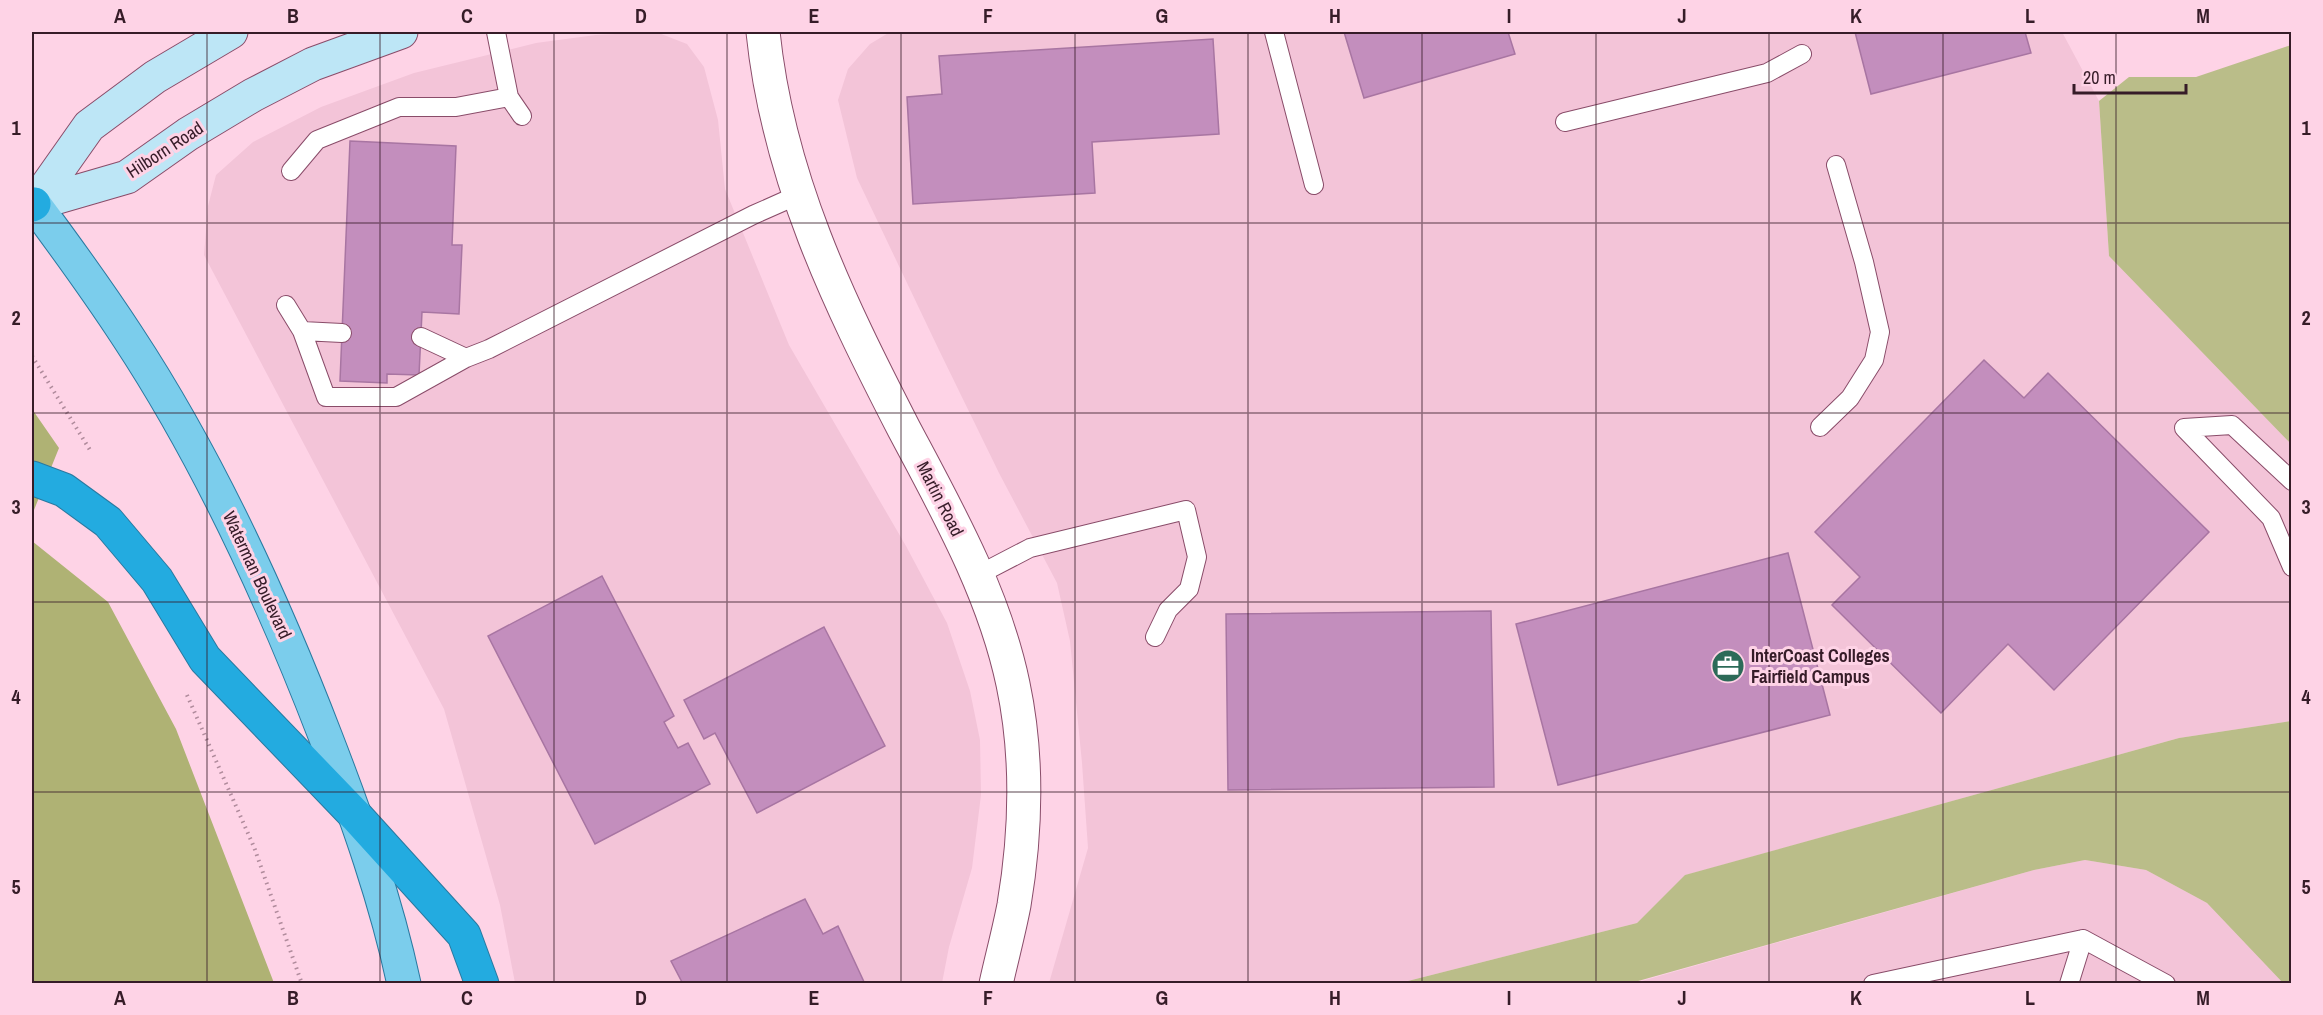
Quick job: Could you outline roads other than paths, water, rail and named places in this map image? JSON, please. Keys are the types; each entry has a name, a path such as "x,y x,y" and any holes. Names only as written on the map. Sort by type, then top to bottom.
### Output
{"highway":[{"path":"32,478 64,490 108,522 157,580 206,659 356,816 464,934 482,984"}],"main road":[{"name":"Waterman Boulevard","path":"32,202 129,338 218,492 273,606 356,816 404,984"}],"street":[{"path":"32,202 89,126 155,76 231,32"},
{"name":"Hilborn Road","path":"32,202 127,177 188,134 254,95 313,64 401,32"},
{"name":"Martin Road","path":"763,32 778,118 798,195 824,264 871,364 978,575 996,621 1013,683 1023,744 1022,843 1014,906 996,984"}],"lane":[{"path":"496,32 508,97 522,116"},
{"path":"1274,32 1314,185"},
{"path":"1565,122 1767,74 1802,54"},
{"path":"291,171 317,140 399,108 456,107 508,97"},
{"path":"1820,427 1850,398 1874,360 1880,332 1864,262 1836,165"},
{"path":"286,305 302,331 326,397 396,397 466,358 753,214 798,195"},
{"path":"302,331 342,333"},
{"path":"421,337 466,358"},
{"path":"2292,481 2232,425 2184,428 2271,518 2292,567"},
{"path":"978,575 1029,548 1186,510 1197,557 1189,589 1168,610 1155,637"},
{"path":"2069,984 2083,939"},
{"path":"1873,984 2083,939 2166,984"}],"place":[{"name":"InterCoast Colleges Fairfield Campus","path":"1728,666"}]}
